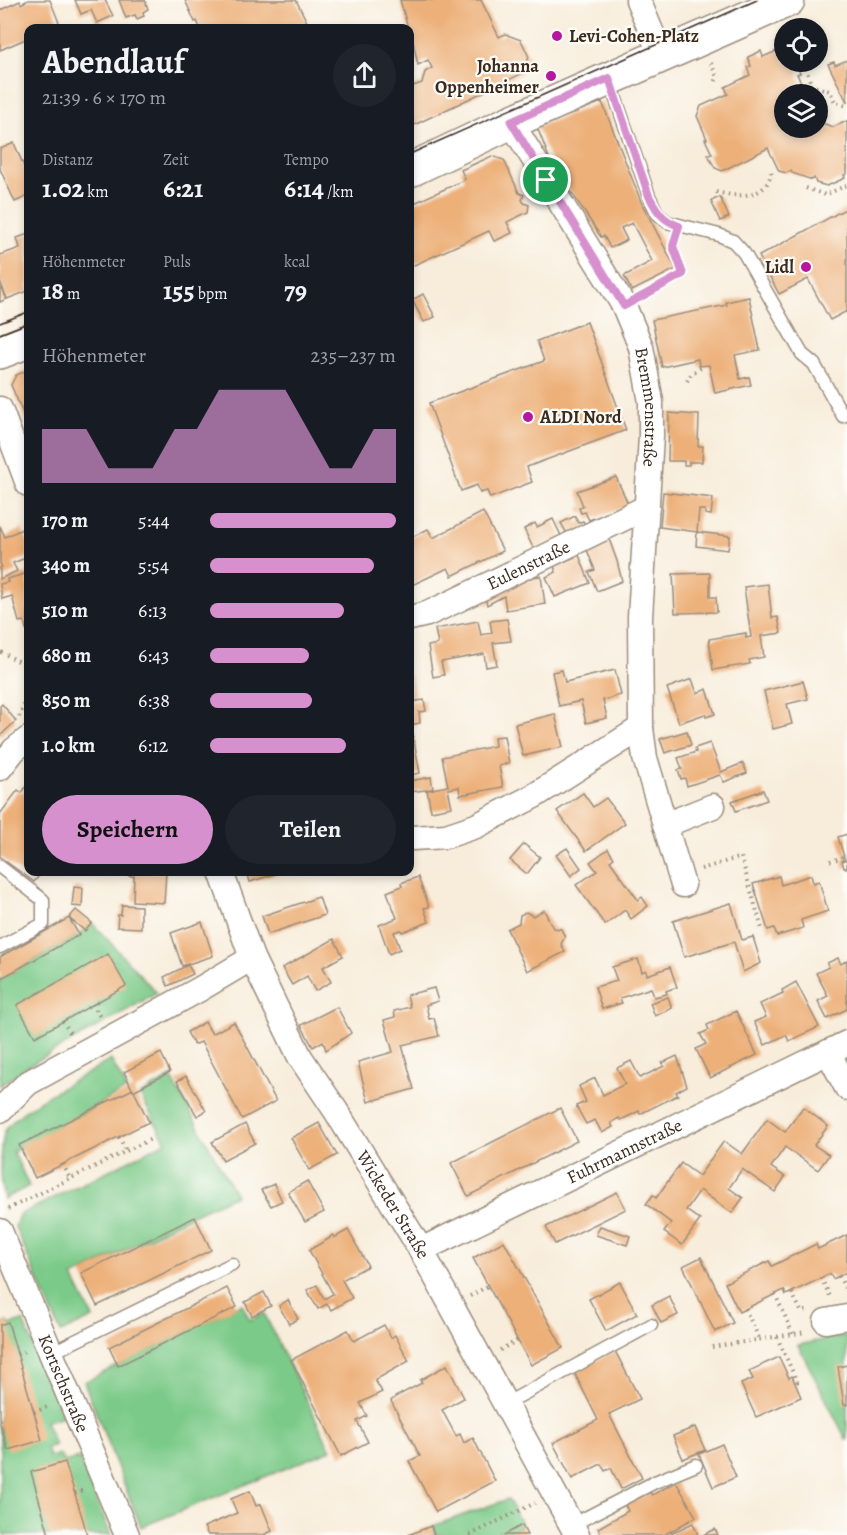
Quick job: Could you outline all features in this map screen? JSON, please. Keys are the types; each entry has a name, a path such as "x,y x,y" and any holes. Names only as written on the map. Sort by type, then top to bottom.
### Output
{"main road":[{"path":"414,168 511,122 788,0"},
{"path":"0,352 24,343"}],"street":[{"path":"638,0 661,55"},
{"name":"Bremmenstraße","path":"511,122 624,306 641,347 651,402 640,617 641,728 645,759 681,880"},
{"path":"0,409 24,473"},
{"name":"Eulenstraße","path":"414,617 455,602 647,507"},
{"path":"414,838 446,836 476,826 534,796 641,728"},
{"path":"0,768 14,750 24,742"},
{"path":"665,825 712,806"},
{"name":"Wickeder Straße","path":"221,876 252,958 300,1057 336,1111 421,1250 574,1530"},
{"path":"0,1110 28,1083 252,958"},
{"name":"Fuhrmannstraße","path":"421,1250 837,1047 847,1088"},
{"name":"Kortschstraße","path":"3,1221 51,1353 127,1535"}],"lane":[{"path":"609,78 649,196 657,213 667,222 719,235 733,241 802,354 814,364 843,416 847,414"},
{"path":"0,867 43,900 43,924 0,947"},
{"path":"51,1353 232,1264"},
{"path":"505,1404 651,1325"},
{"path":"574,1530 655,1482 696,1465"}],"path":[{"path":"714,85 717,77"},
{"path":"828,90 835,102 847,106"},
{"path":"716,192 736,196 746,196 756,192 771,177 772,168"},
{"path":"806,188 825,195 847,185"},
{"path":"624,306 683,274 673,246 679,226"},
{"path":"687,381 692,373 704,366"},
{"path":"1,652 24,664"},
{"path":"681,880 741,857 762,929"},
{"path":"830,861 844,857"},
{"path":"93,1004 103,1022"},
{"path":"63,1021 73,1038"},
{"path":"119,1137 126,1151"},
{"path":"3,1221 70,1179 153,1138"},
{"path":"63,1164 70,1179"},
{"path":"839,1276 847,1292"},
{"path":"712,1347 793,1334 830,1317 821,1278"},
{"path":"470,1296 488,1286"},
{"path":"775,1294 793,1334"},
{"path":"745,1309 760,1340"},
{"path":"777,1337 797,1382 795,1383"},
{"path":"499,1350 518,1340"},
{"path":"470,1535 539,1502"}],"green space":[{"path":"92,923 157,993 28,1066 0,1086 0,979 79,935"},
{"path":"111,1060 127,1089 13,1151 29,1186 4,1199 1,1165 5,1131 23,1112 37,1102"},
{"path":"171,1077 236,1195 192,1215 73,1277 93,1318 61,1333 15,1227 19,1215 166,1142 140,1095"},
{"path":"242,1304 250,1320 264,1313 331,1450 141,1527 84,1382"},
{"path":"23,1321 63,1416 45,1422 55,1445 46,1448 49,1457 60,1455 65,1462 79,1458 111,1535 4,1535 0,1524 0,1325"},
{"path":"847,1335 847,1441 798,1345"},
{"path":"508,1499 522,1525 504,1535 436,1535 433,1526"}],"building":[{"path":"28,0 50,0 60,24 24,24 24,40 0,50 0,10 20,1 21,4"},
{"path":"75,0 105,0 113,16 97,23 91,10 81,14"},
{"path":"119,0 145,0 148,9 143,12 144,16 137,19 135,15 126,18"},
{"path":"185,0 296,0 308,24 198,24 197,21 195,22"},
{"path":"400,0 481,0 499,37 505,34 521,40 529,57 523,73 414,125 414,86 422,83 425,72 432,68 428,60 418,65 414,46 414,24 407,24"},
{"path":"761,51 763,57 774,52 774,72 800,73 797,74 801,83 799,84 774,84 774,138 828,138 828,125 833,127 847,121 847,174 844,175 845,178 827,186 816,183 814,178 812,180 791,171 786,173 779,171 768,148 722,171 715,168 708,155 712,154 697,116 701,106 728,94 725,87 750,75 747,67 751,66 748,57"},
{"path":"847,60 847,102 828,64 834,62 835,65"},
{"path":"602,102 642,204 676,269 632,291 624,276 652,261 632,223 621,228 627,240 610,248 604,236 601,237 550,160 537,127"},
{"path":"14,143 24,167 24,198 15,202 0,169 0,149"},
{"path":"492,156 504,160 519,193 524,195 522,200 529,205 528,212 507,222 512,233 497,240 494,241 489,231 414,265 414,203 465,179 461,170"},
{"path":"720,197 729,217 720,221 711,201"},
{"name":"Lidl","path":"847,208 847,311 830,320 808,279 779,294 759,256"},
{"path":"24,235 24,293 7,299 0,281 0,255 20,248 17,238"},
{"path":"0,286 7,299 0,302"},
{"path":"423,294 435,317 424,322 414,304 414,299"},
{"path":"749,297 760,350 735,355 740,379 749,377 751,385 715,393 709,365 699,366 698,359 662,367 652,320 727,305 726,302"},
{"name":"ALDI Nord","path":"587,322 626,430 527,467 532,482 490,498 487,491 480,493 477,485 461,491 429,403 544,361 537,341"},
{"path":"24,372 24,416 11,385 16,375"},
{"path":"669,413 699,415 698,446 703,446 702,462 689,462 689,465 684,465 684,461 668,461"},
{"path":"616,477 629,506 589,520 585,512 581,513 579,508 583,506 577,491"},
{"path":"663,492 713,498 711,515 705,514 705,510 699,510 697,532 660,527"},
{"path":"483,512 503,551 452,576 448,568 414,584 414,536 428,529 433,538"},
{"path":"575,516 578,523 583,521 587,528 569,537 561,523"},
{"path":"553,519 563,540 536,554 524,529 535,523 537,527"},
{"path":"0,526 5,537 22,529 24,559 13,563 17,571 0,579 0,568 2,567 0,563"},
{"path":"697,532 730,536 728,550 696,546"},
{"path":"608,536 622,581 597,591 589,572 595,570 585,545"},
{"path":"579,555 590,583 555,597 546,577 556,572 554,566"},
{"path":"710,573 710,597 716,597 717,612 675,613 673,574"},
{"path":"24,574 24,621 19,622 12,596 2,599 0,584 8,582 7,579"},
{"path":"541,576 545,604 506,610 504,596 487,605 484,593 512,579"},
{"path":"768,584 772,618 778,617 781,633 761,636 764,657 749,660 750,664 713,670 709,639 746,633 746,638 751,637 744,587"},
{"path":"507,619 511,641 493,643 497,665 486,667 484,654 441,662 444,675 433,677 428,646 438,644 435,629 478,621 481,635 492,633 490,621"},
{"path":"562,670 565,682 615,670 621,695 603,700 607,718 586,723 581,701 559,706 552,672"},
{"path":"692,679 697,693 707,689 715,714 706,717 705,714 679,723 667,688"},
{"path":"803,681 808,699 787,704 792,724 773,729 764,691"},
{"path":"424,700 426,711 419,712 420,723 414,724 414,701"},
{"path":"2,704 16,721 0,736 0,706"},
{"path":"555,714 563,747 523,756 515,724"},
{"path":"687,731 691,745 665,753 660,739"},
{"path":"504,736 509,763 499,766 503,787 460,795 459,787 448,789 452,807 431,811 427,790 448,786 442,757 495,746 494,737"},
{"path":"414,741 420,773 414,774"},
{"path":"710,743 721,772 743,763 747,773 724,782 720,775 687,786 685,778 681,779 678,770 682,769 678,758 696,752 695,748"},
{"path":"431,777 433,789 414,791 414,780"},
{"path":"18,790 22,793 24,790 24,875 0,857 0,814"},
{"path":"763,790 767,800 736,811 732,801"},
{"path":"583,793 593,807 606,798 625,823 586,851 557,811"},
{"path":"847,834 847,868 844,868 842,861 845,860 838,837"},
{"path":"524,844 540,857 527,874 510,860"},
{"path":"567,848 581,868 571,876 556,855"},
{"path":"608,849 614,858 610,861 638,900 642,897 648,906 631,919 625,910 605,925 576,885 597,871 590,862"},
{"path":"811,875 813,883 819,881 828,911 801,920 803,928 777,936 774,928 768,930 753,884 779,876 781,885"},
{"path":"26,876 39,876 34,882"},
{"path":"134,876 166,876 164,903 133,901"},
{"path":"248,876 269,876 250,882"},
{"path":"418,877 429,907 424,908 429,922 402,932 401,930 394,932 400,949 389,954 379,925 397,918 387,892 402,886 401,883"},
{"path":"74,887 83,888 82,907 72,906"},
{"path":"319,897 325,915 268,934 262,916"},
{"path":"731,903 742,940 753,937 761,963 743,972 734,942 684,957 673,921"},
{"path":"122,905 141,906 141,928 117,927"},
{"path":"76,910 92,923 85,931 69,918"},
{"path":"544,910 553,928 561,929 565,937 561,944 565,952 527,971 507,929 519,923 520,915 526,912 533,916"},
{"path":"69,918 79,935 0,979 0,957"},
{"path":"202,922 213,956 182,966 171,933"},
{"path":"334,939 343,956 323,967 331,982 315,991 307,976 292,985 282,968"},
{"path":"108,954 126,986 35,1037 17,1005"},
{"path":"838,958 841,964 847,960 847,1009 827,1019 818,1001 828,996 816,973 829,967 827,963"},
{"path":"638,959 642,972 646,970 647,975 670,967 677,987 666,991 667,994 654,997 651,988 620,998 622,1003 602,1009 595,987 617,981 612,967"},
{"path":"188,965 193,974 168,986 164,977"},
{"path":"796,982 819,1027 789,1041 786,1035 765,1045 754,1022 766,1017 760,1004 783,993 782,990"},
{"path":"434,988 438,1001 426,1005 429,1019 434,1018 439,1036 402,1045 414,1089 368,1102 358,1062 393,1052 384,1020 395,1017 394,1011 410,1007 407,995"},
{"path":"668,997 672,1008 655,1016 650,1003"},
{"path":"337,1007 351,1033 326,1050 323,1041 313,1047 301,1025"},
{"path":"736,1011 757,1055 710,1078 696,1049 706,1044 700,1034 709,1030 707,1025"},
{"path":"205,1022 212,1034 234,1022 276,1101 242,1119 201,1042 194,1045 187,1032"},
{"path":"161,1053 170,1072 133,1091 124,1072"},
{"path":"677,1056 687,1086 676,1092 678,1095 640,1114 639,1111 621,1120 619,1118 611,1123 613,1127 602,1133 595,1120 586,1124 576,1106 586,1102 579,1086 595,1078 603,1095 625,1084 617,1068 631,1061 640,1078 664,1066 662,1063"},
{"path":"186,1076 206,1111 197,1116 177,1081"},
{"path":"133,1089 149,1122 35,1178 19,1145"},
{"path":"803,1107 828,1126 814,1145 829,1155 818,1170 785,1147 771,1167 785,1177 775,1192 742,1169 729,1188 743,1198 732,1213 700,1190 686,1210 700,1220 682,1245 664,1232 671,1223 646,1204 653,1195 656,1198 681,1163 699,1176 724,1141 742,1154 767,1119 785,1132"},
{"path":"560,1108 577,1141 468,1196 451,1163"},
{"path":"319,1123 337,1155 309,1170 291,1138"},
{"path":"245,1124 255,1143 223,1160 212,1142"},
{"path":"307,1181 324,1212 305,1222 288,1192"},
{"path":"274,1184 282,1201 271,1206 261,1190"},
{"path":"617,1192 626,1209 555,1244 546,1227"},
{"path":"195,1217 211,1250 97,1306 81,1273"},
{"path":"600,1226 630,1236 627,1245 596,1235"},
{"path":"348,1230 368,1266 342,1280 352,1298 331,1310 327,1304 318,1309 307,1290 317,1285 324,1299 333,1294 309,1250 333,1235 334,1238"},
{"path":"847,1235 847,1272 833,1279 830,1274 786,1295 784,1290 739,1312 725,1283 769,1261 772,1266 816,1244 818,1249"},
{"path":"504,1241 563,1348 531,1365 473,1258"},
{"path":"701,1257 733,1323 715,1332 683,1266"},
{"path":"620,1282 637,1314 606,1331 589,1299"},
{"path":"227,1288 237,1307 118,1366 109,1347"},
{"path":"264,1292 271,1306 252,1316 245,1302"},
{"path":"669,1296 678,1315 661,1323 652,1305"},
{"path":"288,1300 298,1319 289,1324 279,1306"},
{"path":"8,1322 42,1440 8,1450 0,1424 0,1325"},
{"path":"384,1325 391,1338 395,1335 409,1361 375,1380 382,1392 360,1403 367,1416 357,1421 368,1442 341,1456 291,1360 348,1330 354,1341"},
{"path":"615,1351 640,1399 609,1414 642,1478 621,1489 611,1468 605,1471 601,1464 572,1479 553,1443 598,1420 574,1372"},
{"path":"779,1357 789,1378 792,1376 801,1397 756,1417 741,1384 753,1379 749,1371"},
{"path":"447,1365 464,1398 442,1410 456,1436 460,1434 464,1443 473,1438 495,1481 436,1512 409,1461 420,1456 391,1401 422,1383 420,1380"},
{"path":"847,1365 847,1405 844,1405 838,1367"},
{"path":"695,1427 705,1450 683,1459 673,1436"},
{"path":"722,1444 736,1477 713,1487 699,1454"},
{"path":"65,1462 87,1535 49,1535 31,1472"},
{"path":"676,1482 696,1517 664,1535 602,1535 598,1528 628,1511 625,1505 650,1492 652,1495"},
{"path":"250,1491 256,1506 261,1504 272,1531 263,1535 208,1535 204,1527 237,1513 231,1499"},
{"path":"693,1523 698,1535 673,1535 671,1533"},
{"path":"522,1525 527,1535 504,1535"},
{"path":"431,1526 434,1535 408,1535"},
{"path":"715,1529 718,1535 703,1535"}],"tram line":[{"path":"414,152 757,0"},
{"path":"0,323 24,314"},
{"path":"0,334 24,325"}],"place":[{"name":"Levi-Cohen-Platz","path":"557,36"},
{"name":"Johanna Oppenheimer","path":"551,76"},
{"name":"Lidl","path":"806,267"},
{"name":"ALDI Nord","path":"528,417"}],"route":[{"path":"609,78 649,196 657,213 667,222 679,226 673,246 683,274 624,306 546,180 511,122 609,78"}]}
